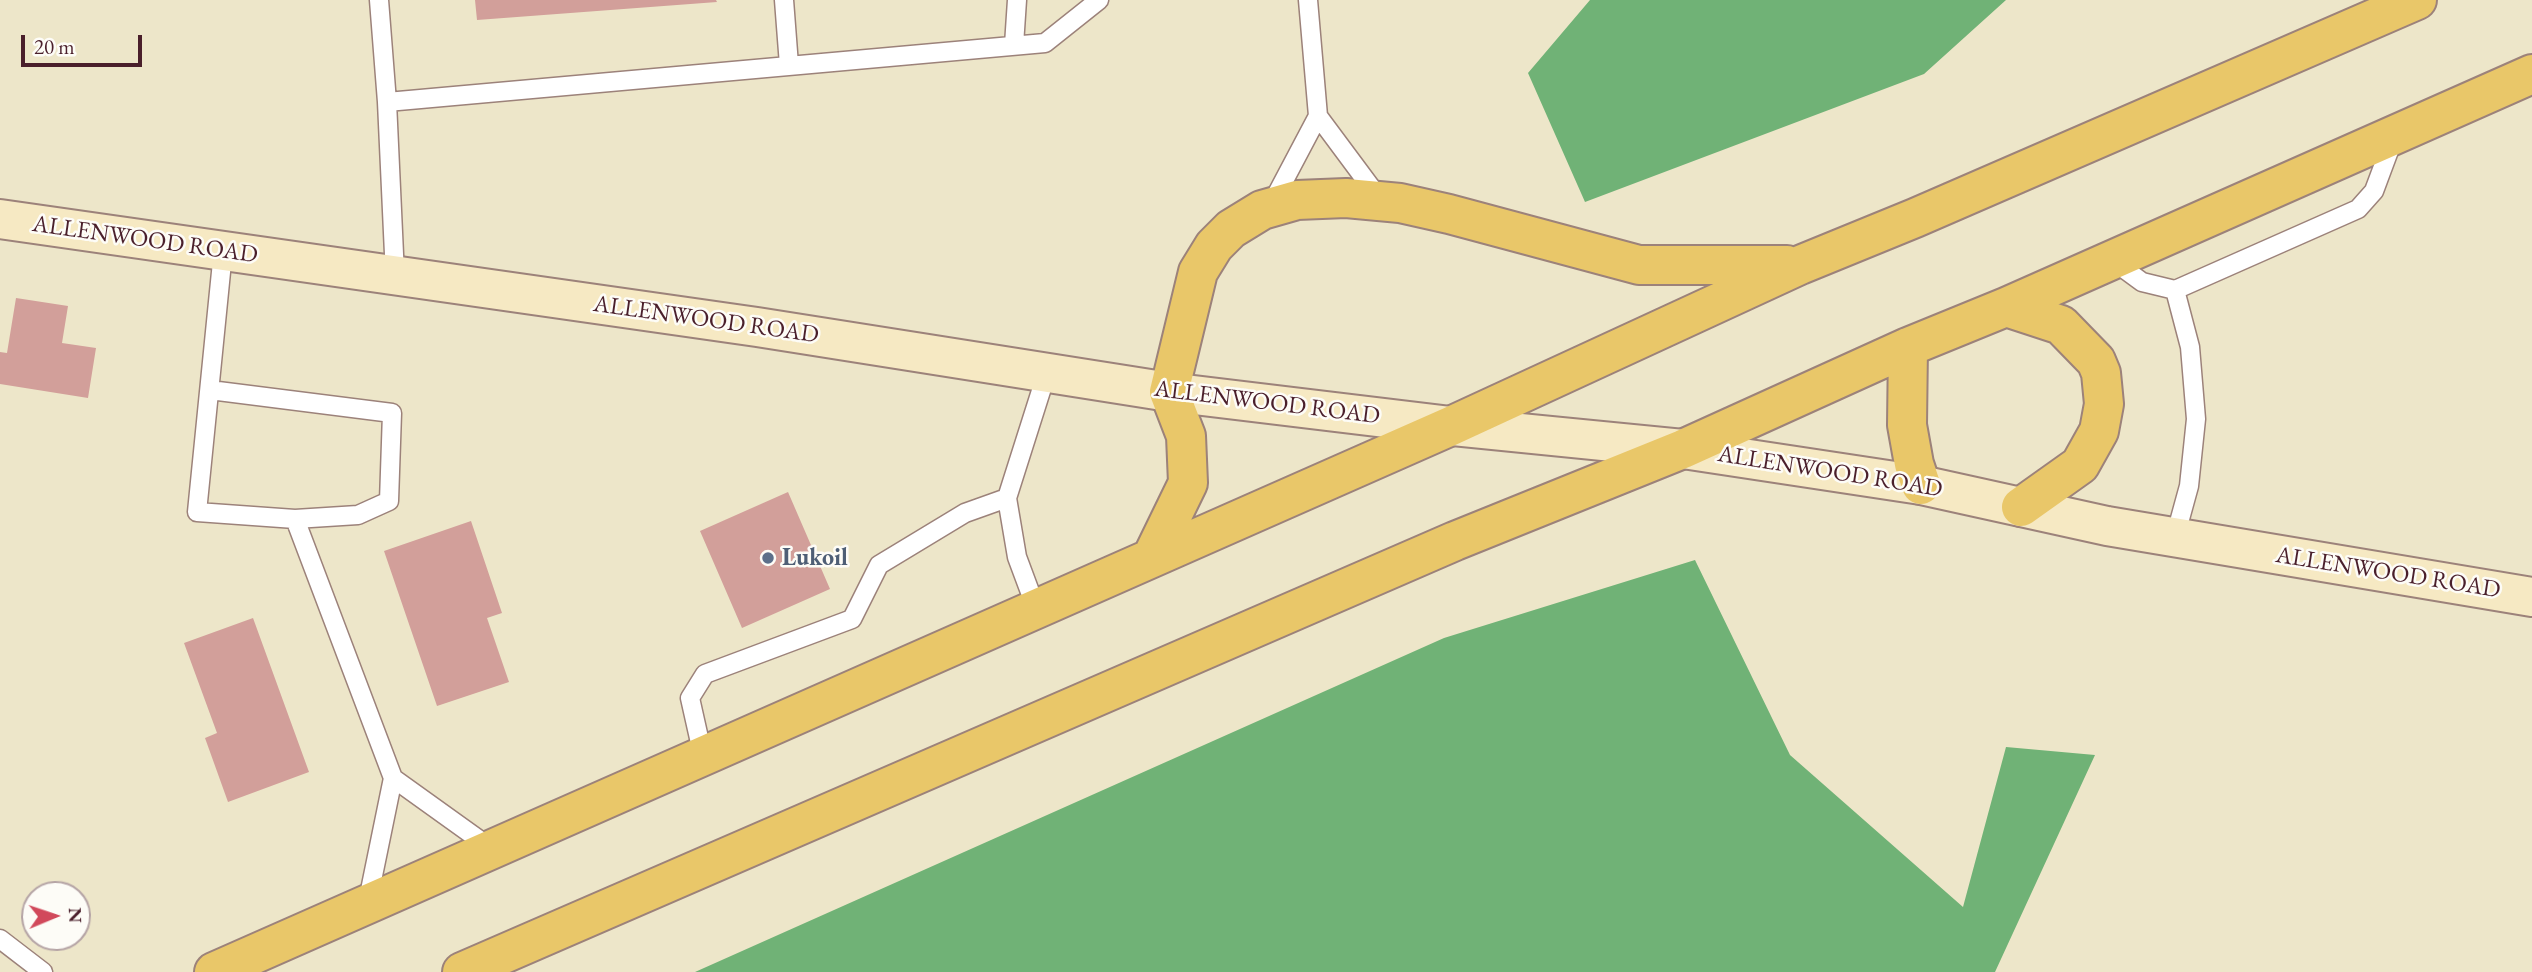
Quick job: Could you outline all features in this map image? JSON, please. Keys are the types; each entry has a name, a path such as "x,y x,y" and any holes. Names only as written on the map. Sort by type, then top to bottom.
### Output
{"highway":[{"path":"214,972 1451,426 1800,265 1915,218 2417,0"},
{"path":"462,972 1455,541 1683,449 1908,347 2006,307 2532,74"},
{"path":"1152,557 1188,483 1186,436 1169,391 1198,272 1214,246 1231,229 1262,210 1297,200 1346,198 1381,201 1449,214 1639,265 1800,265"},
{"path":"2006,307 2062,325 2096,361 2101,373 2104,404 2099,432 2080,465 2021,507"},
{"path":"1908,347 1907,425 1921,485"}],"street":[{"name":"ALLENWOOD ROAD","path":"0,219 757,327 1169,391 1451,426 1683,449 1921,485 2107,526 2532,597"}],"lane":[{"path":"379,0 395,276"},
{"path":"784,0 789,65"},
{"path":"1014,45 1017,0"},
{"path":"387,102 1045,43 1099,0"},
{"path":"1308,0 1318,116 1381,201"},
{"path":"1270,207 1318,116"},
{"path":"2112,260 2142,282 2175,290 2358,209 2374,191 2395,135"},
{"path":"210,390 392,414 389,501 358,514 295,519 197,512 223,252"},
{"path":"2175,290 2190,347 2196,419 2189,486 2175,537"},
{"path":"1036,608 1017,557 1007,498 1047,372"},
{"path":"703,756 690,698 705,674 852,619 879,565 965,513 1007,498"},
{"path":"295,519 393,778 367,905"},
{"path":"393,778 493,850"},
{"path":"0,939 43,972"}],"green space":[{"path":"1590,0 2006,0 1924,74 1585,202 1528,73"},
{"path":"1695,560 1790,755 1963,907 2006,747 2095,755 1995,972 695,972 1444,638"}],"building":[{"path":"475,0 716,0 717,2 477,20"},
{"path":"16,298 68,306 62,343 96,348 88,398 0,384 0,352 7,353"},
{"path":"788,492 830,589 742,628 700,531"},
{"path":"471,521 502,613 487,618 509,682 437,706 384,551"},
{"path":"253,618 309,772 228,802 205,738 217,733 184,643"}],"place":[{"name":"Lukoil","path":"768,558"}]}
